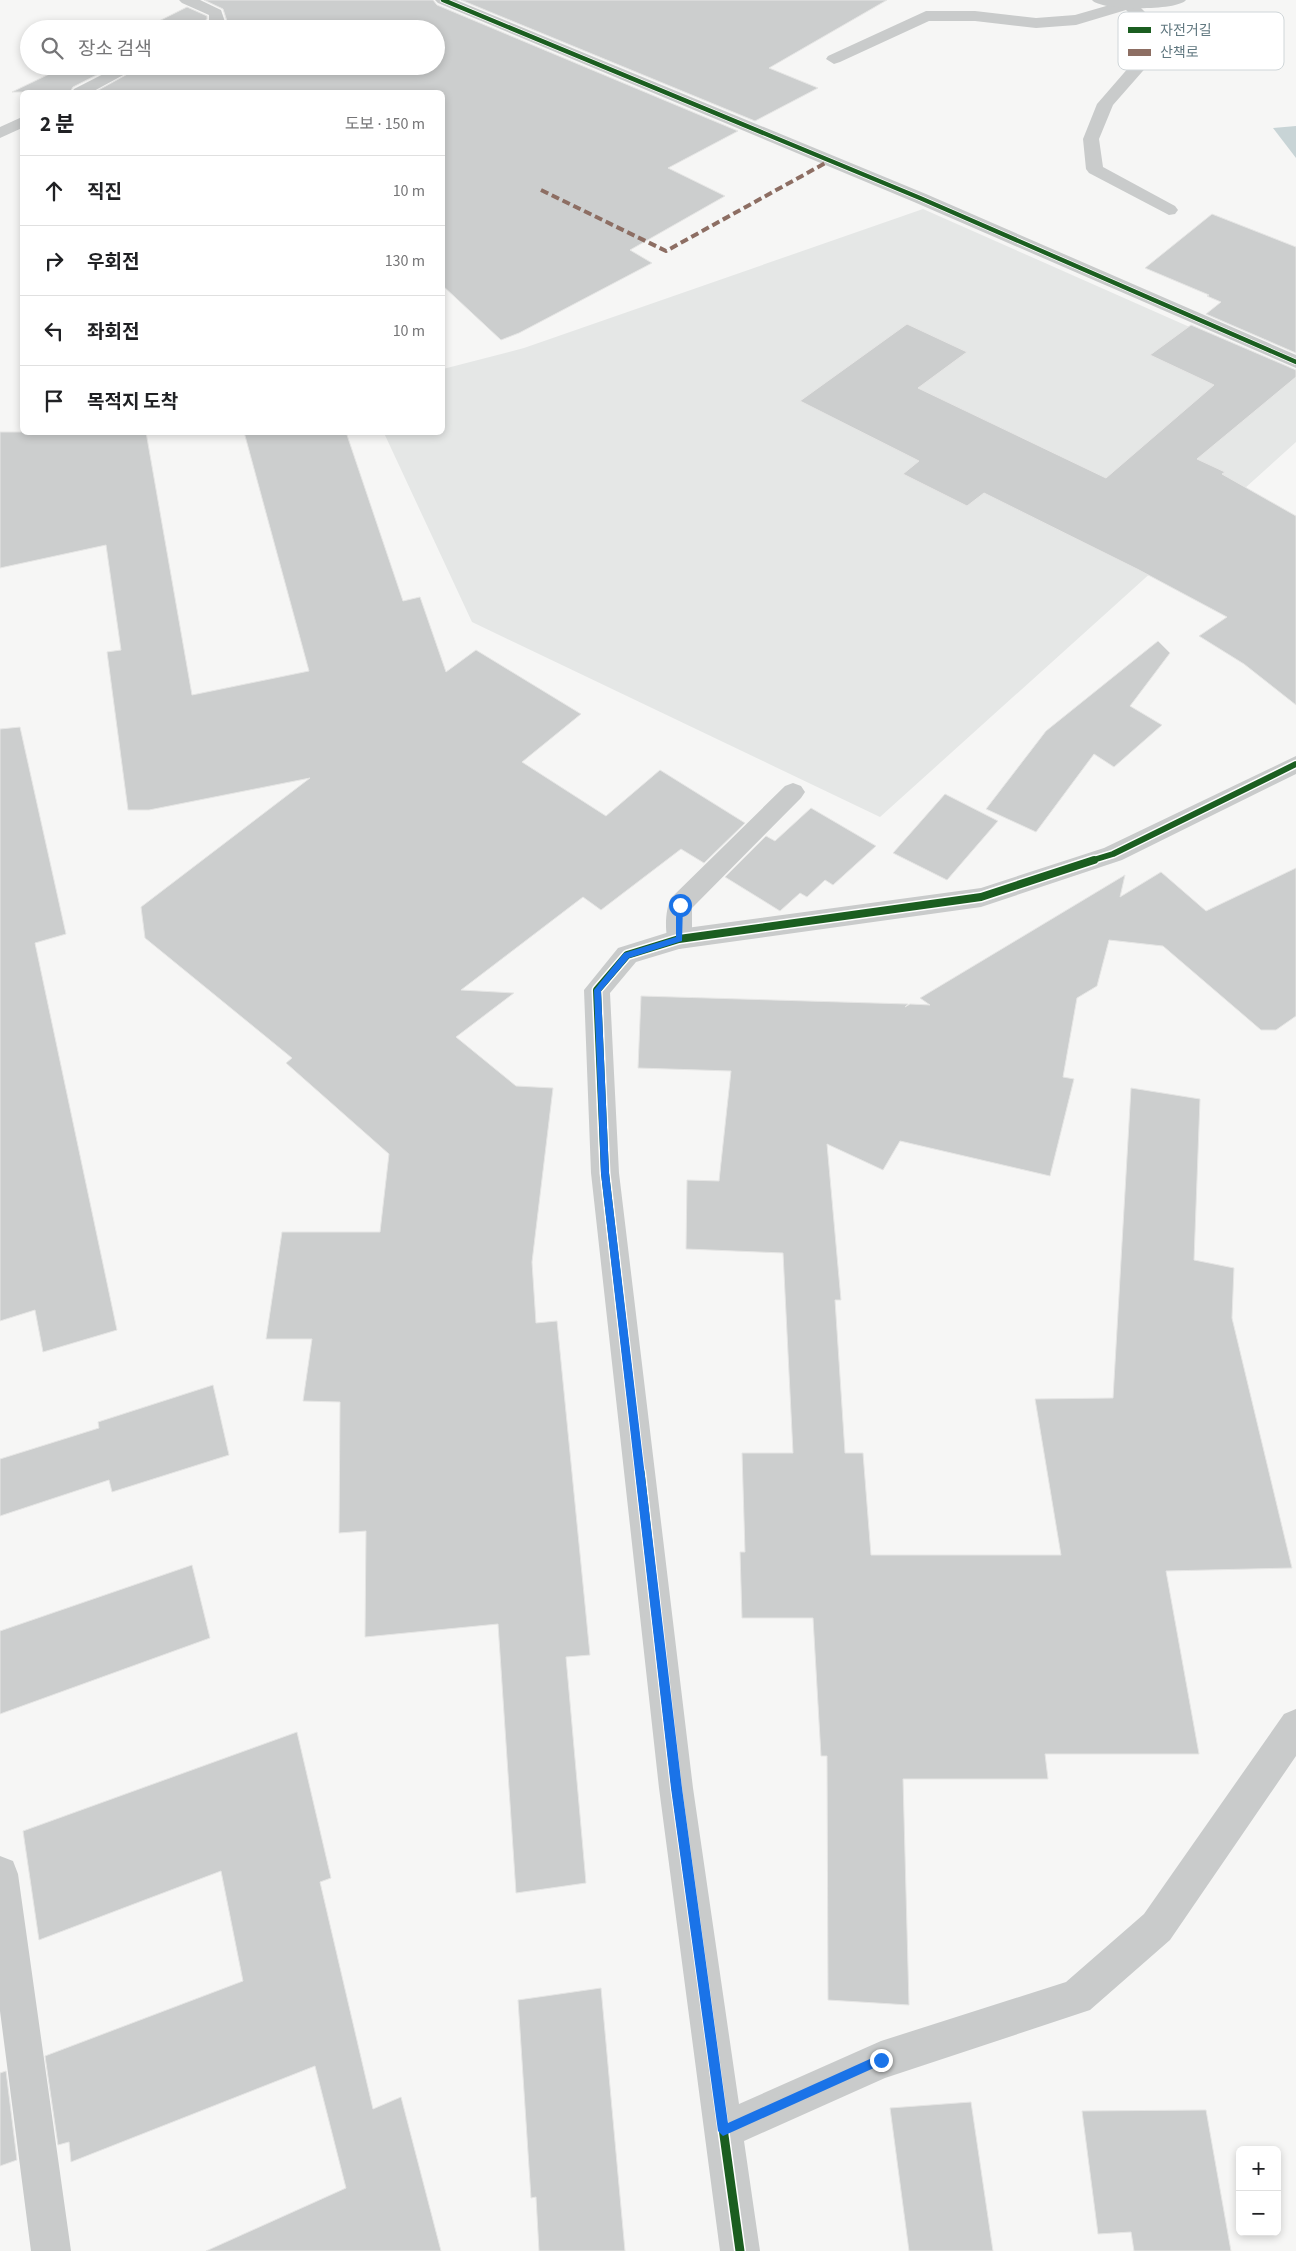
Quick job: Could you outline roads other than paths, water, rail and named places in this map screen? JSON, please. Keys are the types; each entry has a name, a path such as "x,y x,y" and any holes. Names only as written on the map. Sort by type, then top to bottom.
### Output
{"street":[{"path":"187,0 216,12 218,20"},
{"path":"443,0 920,198 1296,362"},
{"path":"1100,0 1130,4 1178,0"},
{"path":"834,59 926,16 975,16 1036,23 1076,20 1130,4"},
{"path":"1130,4 1138,12"},
{"path":"1135,70 1105,104 1091,139 1095,169 1169,210"},
{"path":"84,90 114,75"},
{"path":"0,133 20,123"},
{"path":"740,2251 676,1788 605,1173 597,990 627,956 680,939 981,897 1113,854 1296,764"},
{"path":"680,939 680,905 793,792"},
{"path":"723,2131 881,2060 1077,1997 1157,1927 1296,1726"},
{"path":"0,1874 51,2251"}]}
